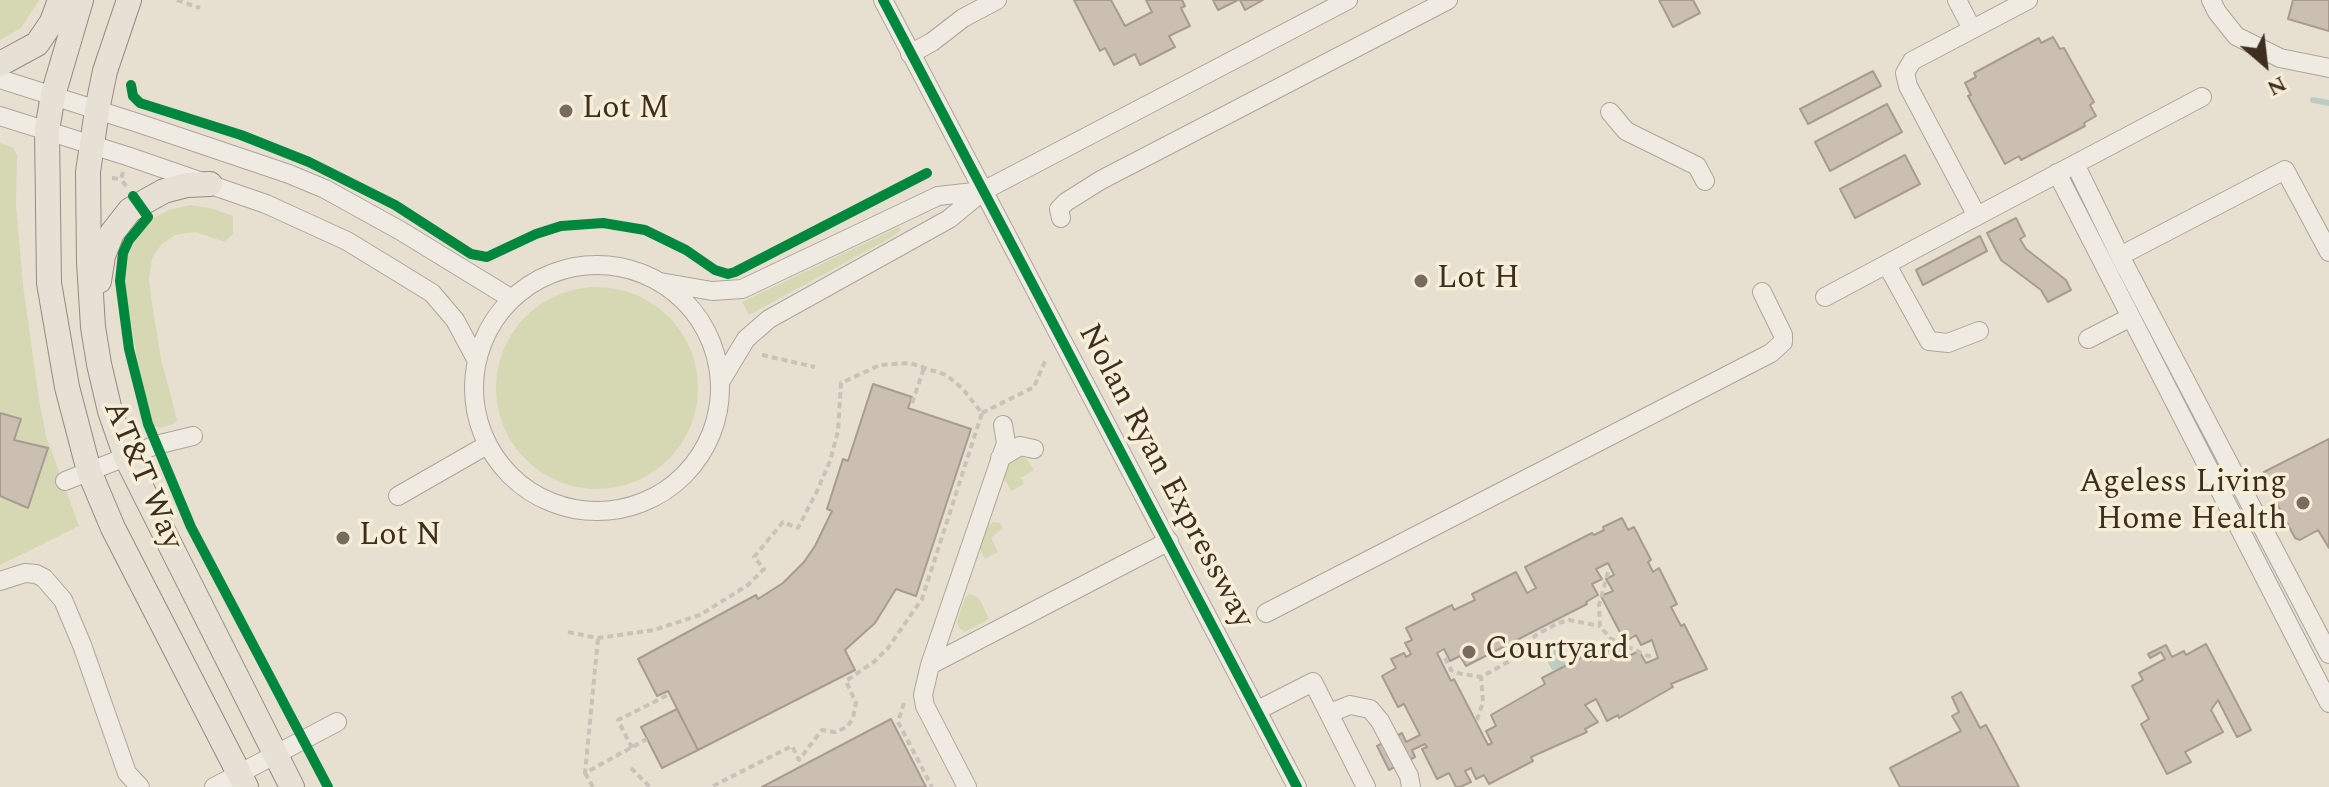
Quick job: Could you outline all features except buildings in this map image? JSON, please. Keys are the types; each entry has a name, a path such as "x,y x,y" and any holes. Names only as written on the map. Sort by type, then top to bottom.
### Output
{"main road":[{"path":"0,64 37,44 52,22 60,0"},
{"name":"AT&T Way","path":"81,0 53,95 47,130 49,283 67,387 89,471 128,559 243,780"},
{"name":"AT&T Way","path":"129,0 105,71 91,145 115,171 89,262 93,327 104,388 126,457 292,787"},
{"path":"93,327 103,256 120,219 151,196 187,185 210,184"}],"street":[{"name":"Nolan Ryan Expressway","path":"883,0 1297,787"},
{"path":"910,54 932,42 963,18 997,0"},
{"path":"720,382 746,339 769,319 949,219 983,191 1348,0"},
{"path":"1061,218 1059,209 1066,202 1101,180 1448,0"},
{"path":"1957,0 1972,29"},
{"path":"1977,216 1908,86 1905,73 1912,61 1972,29 1999,7 2028,0"},
{"path":"2211,0 2236,36 2280,58 2329,68"},
{"path":"0,79 289,174 325,189 512,299"},
{"path":"1825,297 2202,97"},
{"path":"1610,112 1626,131 1697,166 1705,181"},
{"path":"0,116 91,145 115,171 210,184 304,220 347,241 432,293 455,320 477,361"},
{"path":"2075,164 2329,654"},
{"path":"2120,256 2285,170 2329,252"},
{"path":"2057,173 2329,703"},
{"path":"660,282 690,307 702,323 718,362 720,382 715,424 695,462 664,491 625,508 582,510 544,499 511,477 487,445 476,413 477,361 490,327 512,299 545,277 582,266 622,267 660,282 712,291 742,289 938,196 983,191"},
{"path":"1887,265 1929,341 1948,343 1979,331"},
{"path":"1266,613 1771,353 1783,342 1783,335 1762,292"},
{"path":"2088,339 2129,318"},
{"path":"967,787 925,706 923,695 930,665 1006,443 1003,425"},
{"path":"65,481 126,457 193,436"},
{"path":"398,496 487,445"},
{"path":"1000,458 1020,446 1034,449"},
{"path":"930,665 1169,541"},
{"path":"0,581 25,573 36,574 53,587 63,600 127,773 140,787"},
{"path":"2293,634 2313,623"},
{"path":"1258,710 1313,682 1366,787"},
{"path":"1330,713 1350,705 1370,709 1380,721 1409,776 1411,787"},
{"path":"214,787 243,780 275,755 337,722"}],"path":[{"path":"177,0 200,8"},
{"path":"762,355 815,367"},
{"path":"711,787 792,746 799,760 822,730 835,732 847,727 853,718 856,703 846,681 888,648 922,599 982,413 1034,387 1046,359"},
{"path":"568,632 598,638 654,630 680,623 719,605 748,585 764,569 754,557 783,522 798,528 817,491 838,431 841,383 880,365 910,363 946,375 982,413"},
{"path":"912,403 924,368"},
{"path":"1608,572 1599,605 1600,626 1617,642 1648,656 1654,655"},
{"path":"1445,658 1451,670 1481,677 1508,662 1536,635 1558,623 1569,620 1600,626"},
{"path":"593,787 585,773 598,638"},
{"path":"1477,720 1483,702 1481,677"},
{"path":"632,748 618,720 670,694"},
{"path":"585,773 647,739"},
{"path":"631,768 650,787"}],"green space":[{"path":"0,0 39,0 21,28 0,40"},
{"path":"0,143 13,148 17,155 16,205 23,285 39,400 46,436 79,526 0,565"},
{"path":"190,205 233,216 233,234 225,242 195,232 175,235 161,245 152,258 149,279 152,303 161,359 177,420 160,428 154,426 138,364 126,292 125,265 129,248 152,219 169,210"},
{"path":"899,227 901,230 890,238 749,315 742,302"},
{"path":"597,287 636,295 668,317 690,349 698,388 690,427 668,459 636,481 597,489 558,481 526,459 504,427 496,388 504,349 526,317 558,295"},
{"path":"1018,456 1026,458 1034,470 1021,478 1024,484 1011,491 1004,478 1008,463"},
{"path":"993,522 1000,523 1003,528 991,538 998,552 985,559 980,549 987,527"},
{"path":"969,594 979,598 989,619 965,632 959,628 957,621"}],"shaded area":[{"path":"1562,644 1569,659 1566,667 1558,671 1552,670 1544,651"}],"waterway":[{"path":"2313,100 2329,103"}],"cycle path":[{"path":"883,0 1297,787"},
{"path":"131,85 133,96 140,103 241,135 309,162 395,205 471,254 487,257 561,226 603,223 645,230 686,250 715,270 728,274 927,173"},
{"path":"133,196 148,217 129,240 123,253 120,281 129,349 148,424 191,527 328,787"}],"place":[{"name":"Lot M","path":"566,111"},
{"name":"Lot H","path":"1421,281"},
{"name":"Ageless Living Home Health","path":"2303,503"},
{"name":"Lot N","path":"343,538"},
{"name":"Courtyard","path":"1469,652"}]}
